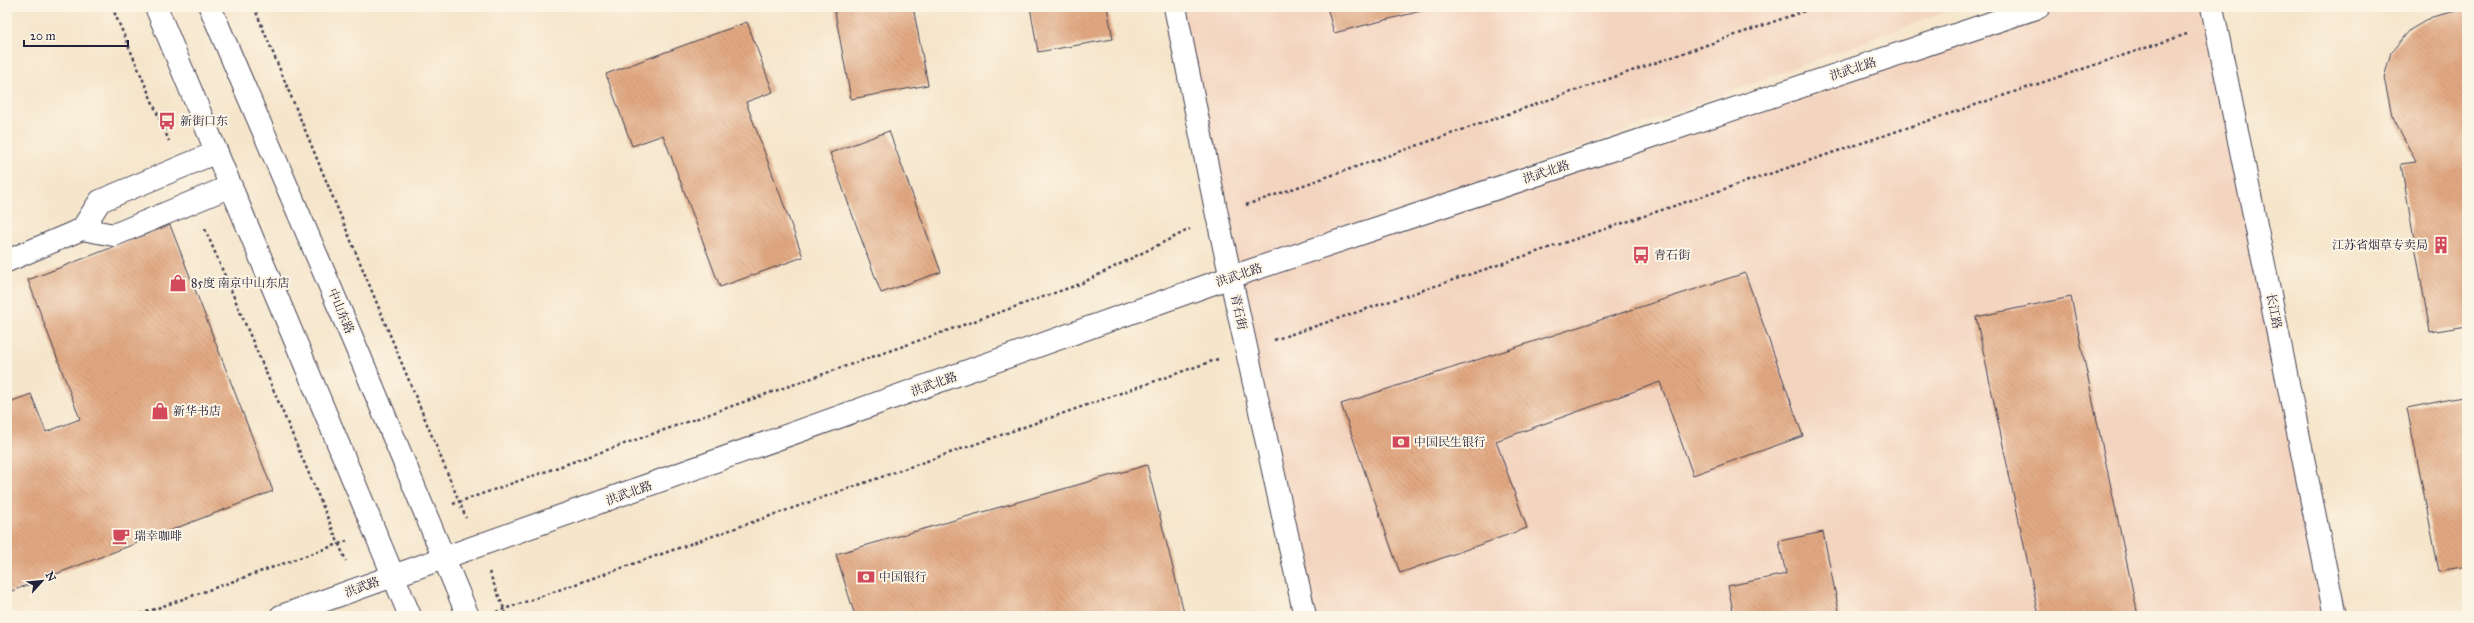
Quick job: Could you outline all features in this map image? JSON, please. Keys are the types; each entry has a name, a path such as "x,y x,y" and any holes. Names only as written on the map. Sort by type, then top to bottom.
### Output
{"main road":[{"path":"156,7 410,616"},
{"name":"中山东路","path":"210,7 468,616"},
{"name":"青石街","path":"1175,7 1217,216 1305,616"},
{"name":"洪武北路","path":"444,560 1231,277 2039,7"},
{"name":"长江路","path":"2214,16 2334,616"},
{"path":"82,229 100,201 217,152"},
{"path":"7,261 82,229 114,235 231,186"},
{"name":"洪武路","path":"281,616 444,560"}],"path":[{"path":"112,7 180,168"},
{"path":"254,7 469,523"},
{"path":"452,505 1080,284 1217,216 1816,7"},
{"path":"491,614 1247,349 2214,16"},
{"path":"194,202 348,566"},
{"path":"135,616 354,539"},
{"path":"486,566 507,616"}],"shaded area":[{"path":"1176,7 1958,7 1248,271 2039,7 2212,7 2335,616 1305,616"}],"building":[{"path":"834,7 913,7 928,85 851,99"},
{"path":"1030,7 1107,7 1113,39 1038,52"},
{"path":"1327,7 1433,7 1433,8 1334,33"},
{"name":"江苏省烟草专卖局","path":"2467,8 2467,326 2430,332 2401,164 2416,162 2392,115 2384,78 2391,52 2410,30 2432,17"},
{"path":"747,22 773,92 746,102 803,257 720,287 663,135 632,146 606,74"},
{"path":"889,131 941,272 881,293 830,153"},
{"name":"新华书店","path":"170,225 273,491 9,592 7,586 7,403 31,394 46,432 80,419 28,280"},
{"path":"1745,273 1803,436 1693,475 1660,382 1496,441 1527,528 1400,573 1341,404"},
{"path":"2071,297 2138,616 2039,616 1976,317"},
{"path":"2467,396 2467,566 2439,571 2407,408"},
{"path":"1147,465 1185,616 855,616 836,554"},
{"path":"1823,532 1840,616 1734,616 1728,586 1786,574 1779,541"}],"place":[{"name":"新街口东","path":"167,121"},
{"name":"江苏省烟草专卖局","path":"2441,245"},
{"name":"青石街","path":"1641,255"},
{"name":"85度 南京中山东店","path":"178,283"},
{"name":"新华书店","path":"160,411"},
{"name":"中国民生银行","path":"1401,442"},
{"name":"瑞幸咖啡","path":"121,536"},
{"name":"中国银行","path":"866,577"}]}
